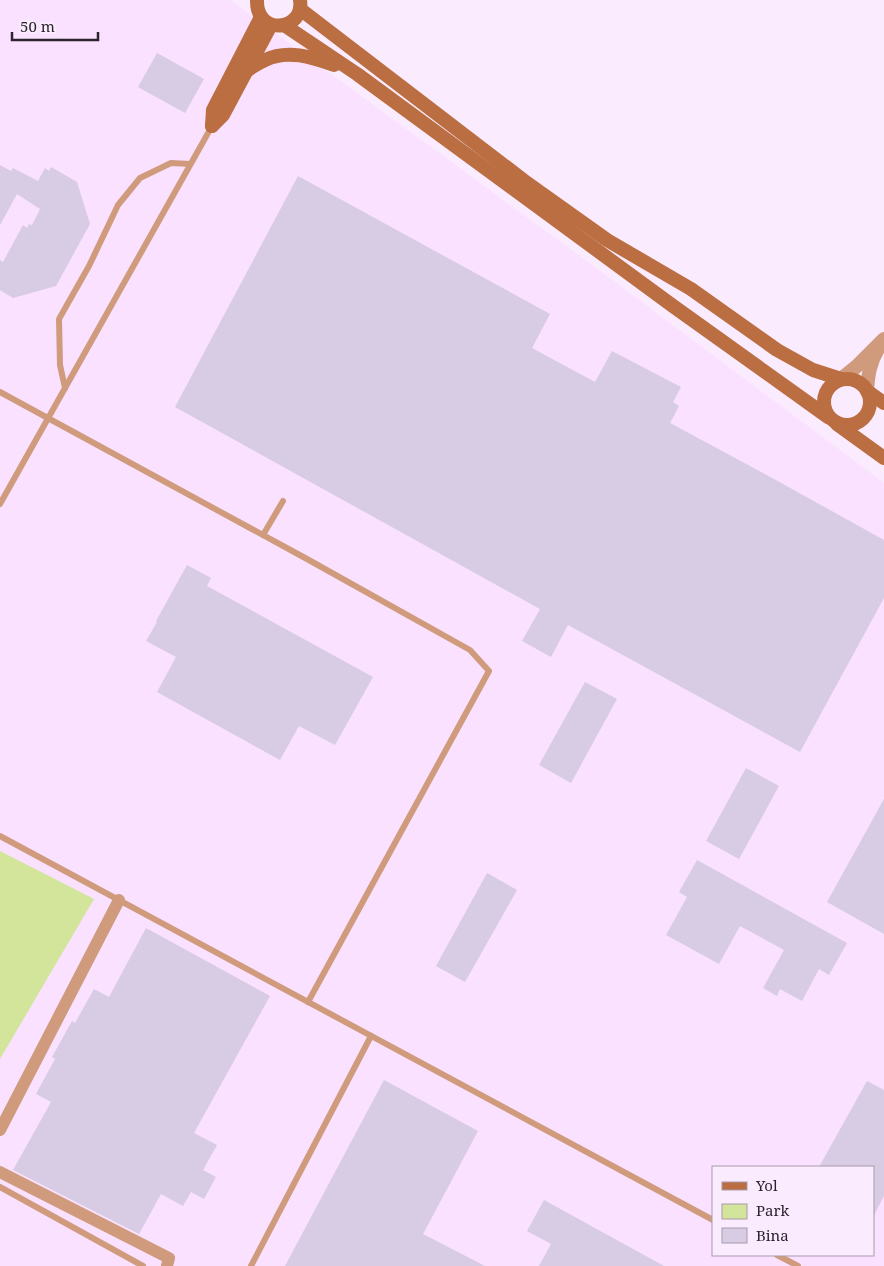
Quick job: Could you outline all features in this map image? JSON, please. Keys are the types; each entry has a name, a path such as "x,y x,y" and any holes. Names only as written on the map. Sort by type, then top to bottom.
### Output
{"main road":[{"path":"256,1 257,7 272,22 355,73 884,458"},
{"path":"272,22 290,23 296,18 300,4 527,183 607,240 691,290 778,350 813,370 841,379 856,380 884,403"},
{"path":"212,126 223,115 272,22"},
{"path":"212,126 213,110 272,22"},
{"path":"247,70 266,59 285,54 295,54 355,73"},
{"path":"841,379 828,388 823,402 824,410 831,420 841,425 857,424 868,413 870,406 868,391"}],"street":[{"path":"841,379 884,339"},
{"path":"868,391 870,366 884,339"},
{"path":"0,1130 119,900"},
{"path":"0,1172 169,1258 167,1266"}],"lane":[{"path":"0,504 212,126"},
{"path":"65,388 60,365 59,319 90,266 118,205 140,178 171,163 190,164"},
{"path":"0,392 470,650 489,671 308,1002"},
{"path":"263,535 283,501"},
{"path":"0,836 712,1219"},
{"path":"251,1266 371,1036"},
{"path":"0,1187 143,1266"},
{"path":"779,1256 798,1266"}],"shaded area":[{"path":"0,0 230,0 603,273 884,483 884,1266 0,1266"}],"green space":[{"path":"0,851 94,899 0,1059"}],"building":[{"path":"157,53 204,79 185,113 138,87"},
{"path":"0,165 11,171 13,168 38,181 45,168 49,171 51,167 77,182 90,224 56,286 13,298 0,290 0,260 3,262 23,225 27,228 29,224 32,225 40,209 17,194 0,225"},
{"path":"298,176 550,314 532,348 595,382 612,351 681,387 673,402 679,406 670,423 884,540 884,598 800,752 568,625 551,657 522,641 540,609 175,407"},
{"path":"187,565 211,578 207,586 373,677 335,745 299,726 280,760 157,692 176,657 146,641"},
{"path":"585,682 617,699 571,783 539,765"},
{"path":"746,768 779,786 739,859 706,841"},
{"path":"884,799 884,934 827,902"},
{"path":"697,860 847,943 829,975 819,969 802,1001 780,989 777,996 763,988 784,950 740,926 719,964 666,935 687,897 679,892"},
{"path":"487,873 517,890 465,982 436,966"},
{"path":"146,928 270,996 194,1133 217,1145 203,1170 216,1177 204,1199 191,1192 183,1206 161,1194 139,1234 13,1170 51,1102 36,1094 55,1059 52,1057 72,1021 75,1023 94,989 109,997"},
{"path":"384,1080 478,1131 423,1234 485,1266 285,1266"},
{"path":"867,1081 884,1090 884,1196 874,1215 874,1166 820,1166"},
{"path":"544,1200 664,1266 539,1266 551,1244 527,1231"}]}
